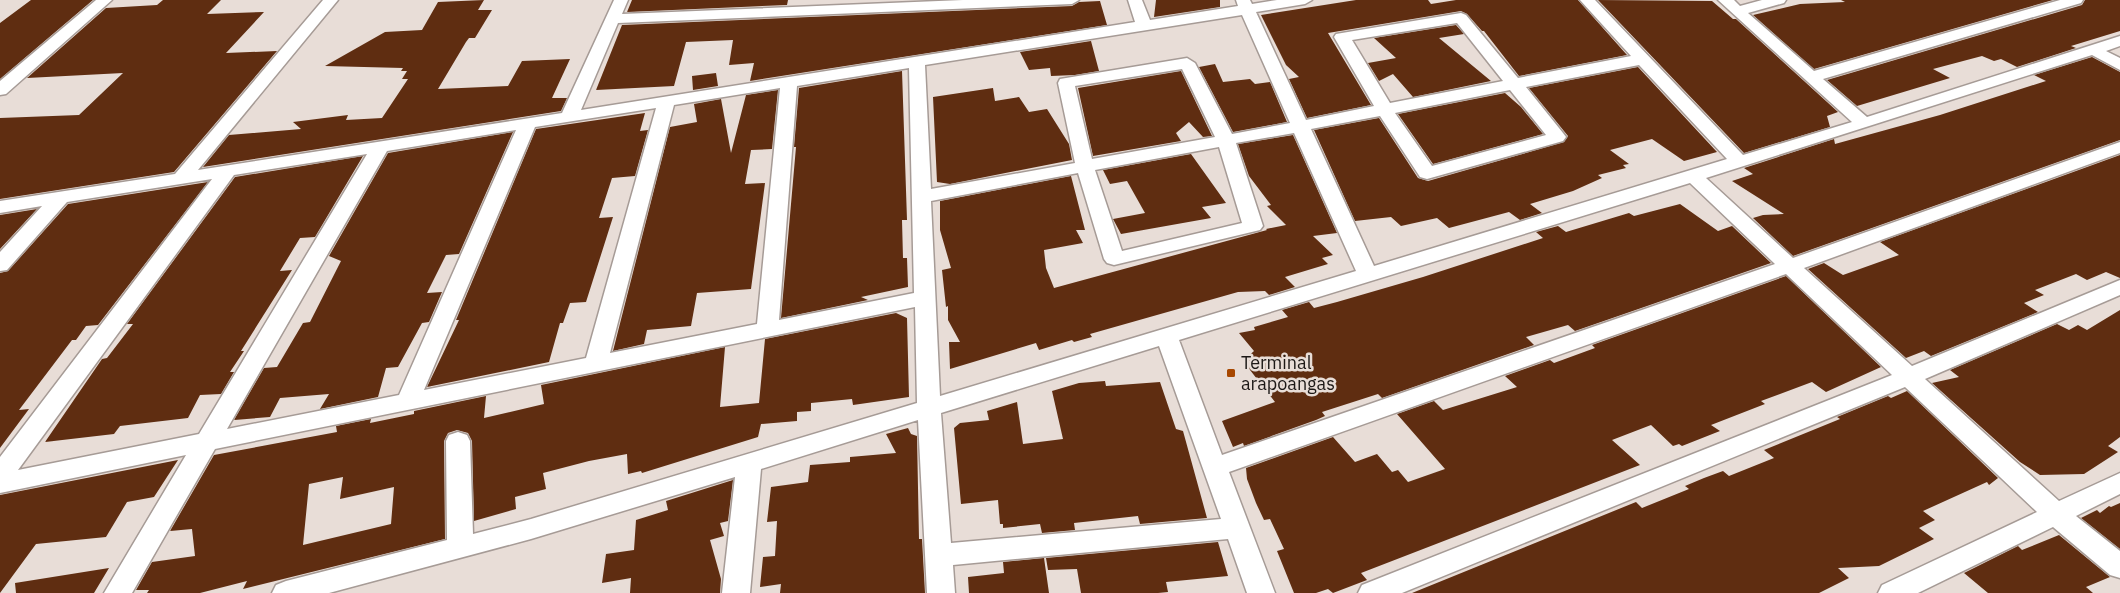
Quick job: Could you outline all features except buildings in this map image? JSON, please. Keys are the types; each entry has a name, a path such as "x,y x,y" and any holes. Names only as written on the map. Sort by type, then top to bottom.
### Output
{"street":[{"path":"0,90 105,0"},
{"path":"181,178 331,0"},
{"path":"568,117 620,0"},
{"path":"612,20 1072,0"},
{"path":"1135,0 1144,26"},
{"path":"0,207 1144,26 1245,5 1305,0"},
{"path":"1587,0 1740,162"},
{"path":"1731,5 1779,0"},
{"path":"1811,77 2076,0"},
{"path":"1245,5 1368,275"},
{"path":"1731,5 1864,124"},
{"path":"1461,18 1516,84 1557,137 1427,173 1385,110 1342,36 1461,18"},
{"path":"286,593 531,529 1864,124 2120,41"},
{"path":"2092,49 2120,65"},
{"path":"922,197 1385,110 1643,59"},
{"path":"917,62 929,408 941,593"},
{"path":"1187,63 1226,140 1253,226 1114,259 1085,167 1066,83 1187,63"},
{"path":"767,330 789,82"},
{"path":"596,364 666,102"},
{"path":"408,401 528,123"},
{"path":"118,593 380,147"},
{"path":"1214,467 1790,266 2120,148"},
{"path":"0,475 228,171"},
{"path":"1693,176 2056,514 2120,567"},
{"path":"0,264 62,197"},
{"path":"1372,593 1908,377 2120,287"},
{"path":"0,483 925,298"},
{"path":"1166,336 1261,593"},
{"path":"458,441 460,547"},
{"path":"736,593 749,463"},
{"path":"1892,593 2120,483"},
{"path":"940,555 1236,528"}],"place":[{"name":"Terminal arapoangas","path":"1231,373"}]}
